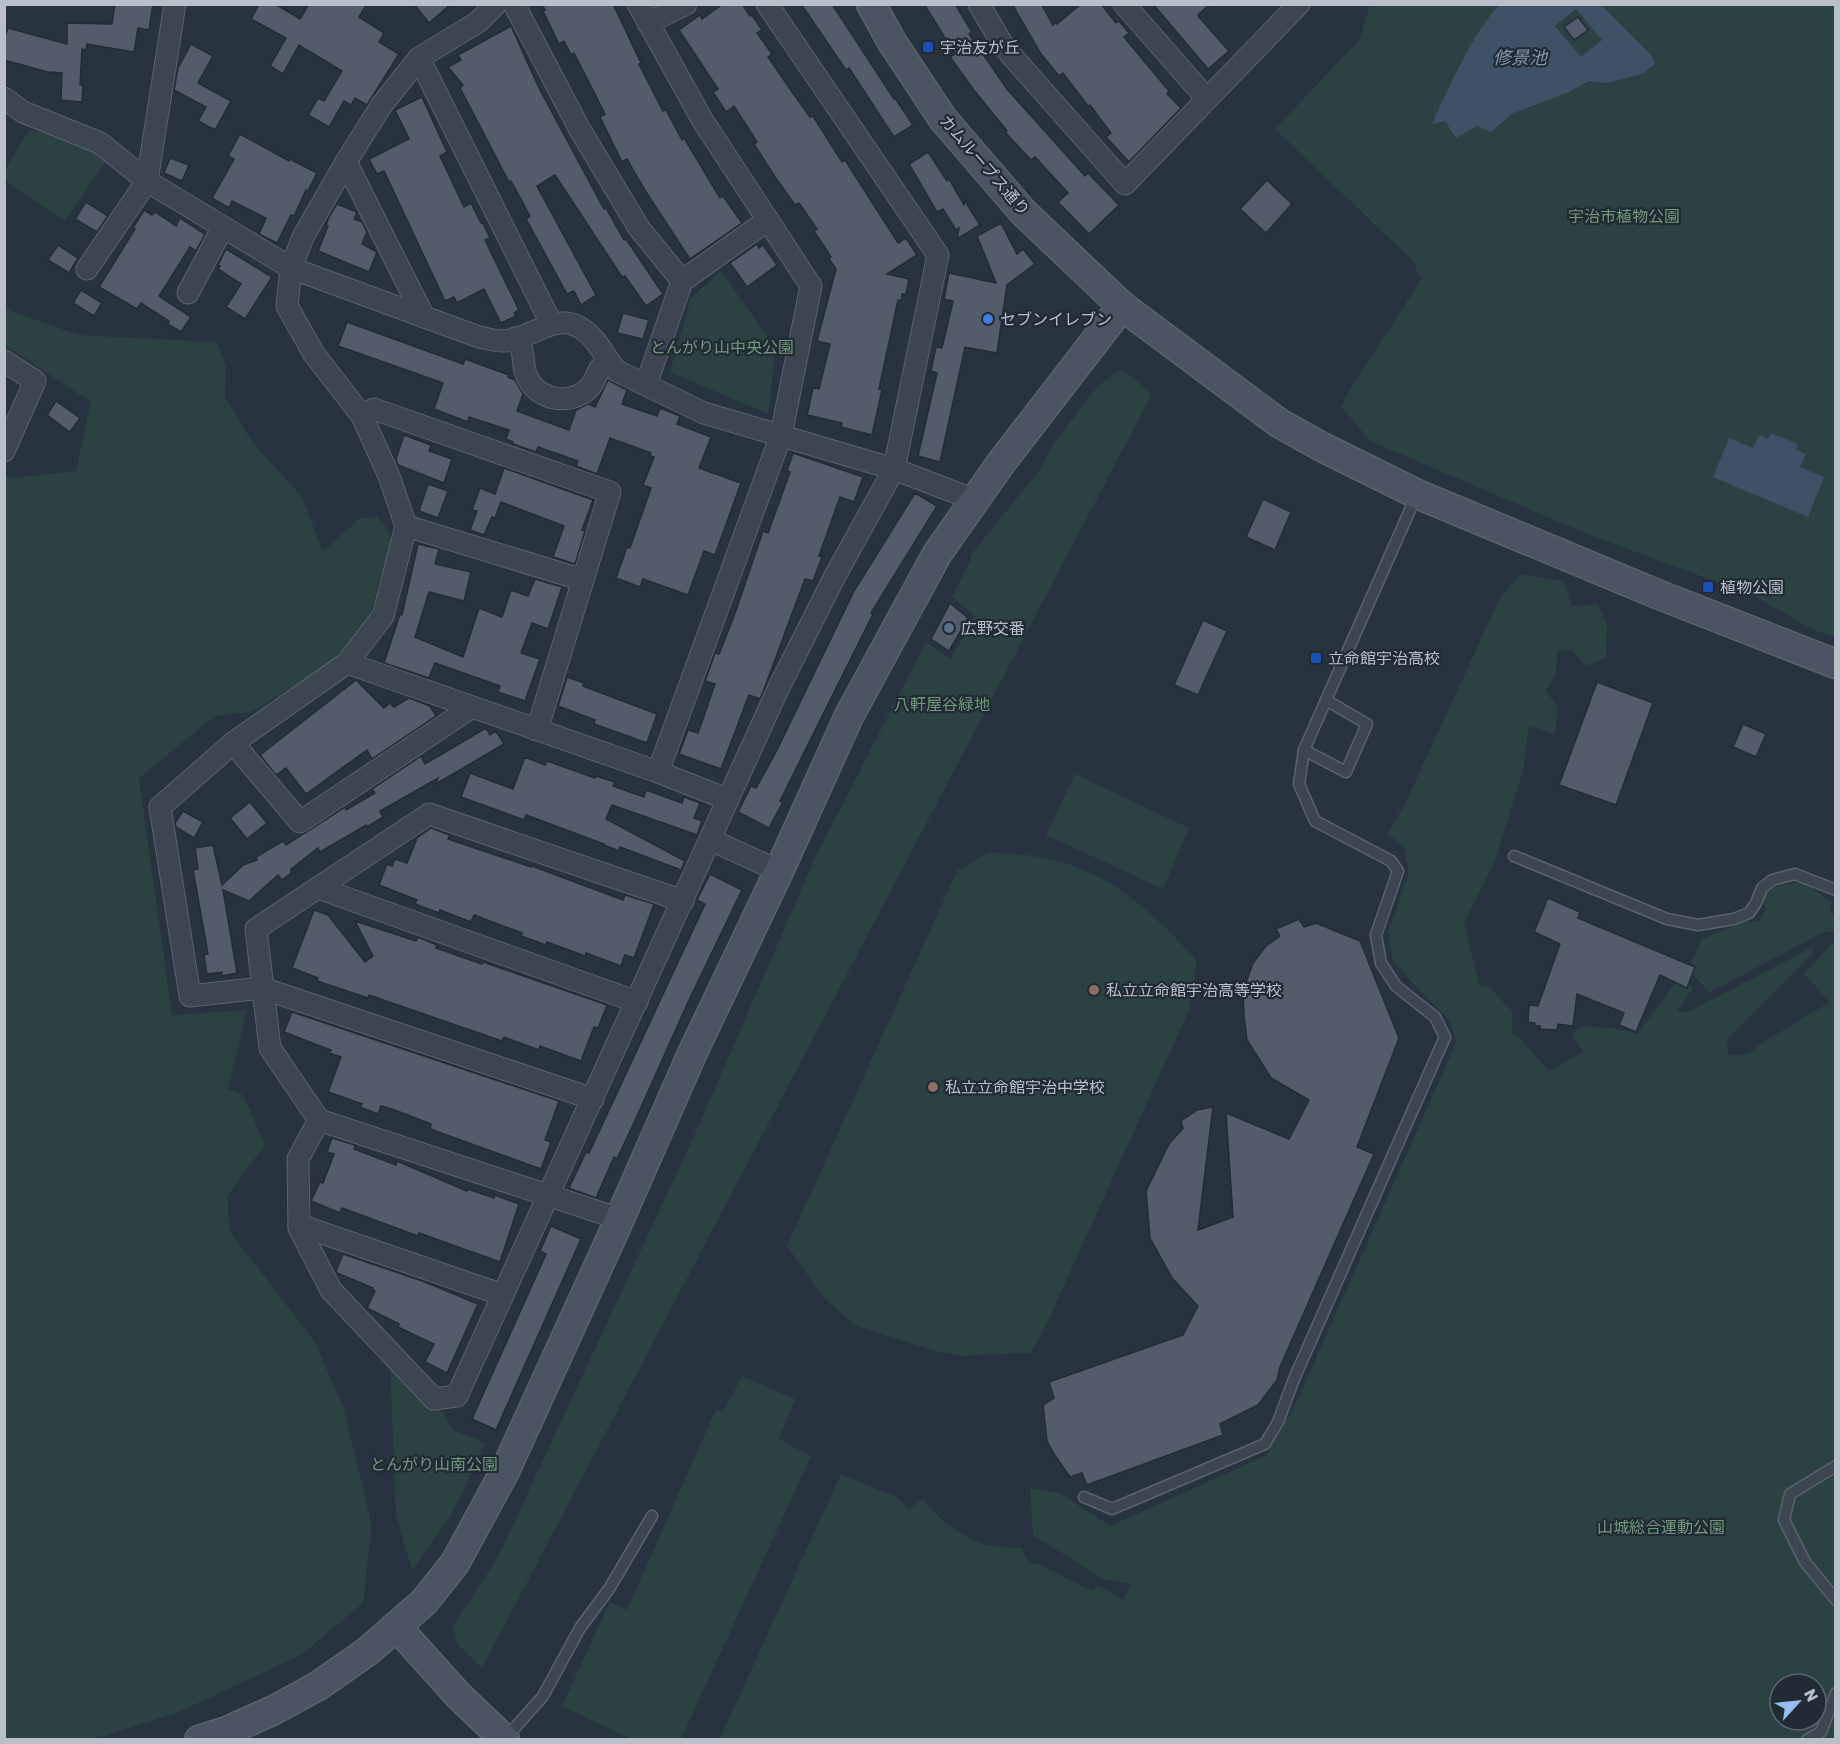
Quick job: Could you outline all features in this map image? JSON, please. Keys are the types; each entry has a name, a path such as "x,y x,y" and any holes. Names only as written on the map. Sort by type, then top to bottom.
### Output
{"street":[{"path":"87,268 147,181 175,4"},
{"path":"496,4 478,22 419,58 381,106 303,237 291,268 287,306 314,354 362,416 389,476 406,526 383,616 347,663 233,742 160,807 190,996 262,988 593,1099"},
{"path":"514,4 579,128 639,228 682,281"},
{"path":"658,772 781,435 811,285 703,122 643,14 686,4"},
{"path":"319,1120 298,1159 299,1225 331,1290 434,1399 457,1396 779,687 830,586 894,469 938,255 766,4"},
{"name":"カムループス通り","path":"871,4 892,42 943,119 1023,213 1122,306 1279,423 1417,494 1657,594 1836,664"},
{"path":"979,4 1004,47 1125,184 1207,99 1289,8"},
{"path":"1124,4 1207,99"},
{"path":"419,58 551,323"},
{"path":"4,98 23,112 100,143 147,181 291,268 479,337 502,342 551,323 570,323 587,331 617,371 704,412 894,469 975,500"},
{"path":"346,162 424,317"},
{"path":"646,385 682,281 768,220"},
{"path":"188,293 223,227"},
{"path":"199,1740 227,1731 274,1710 318,1686 368,1651 424,1602 454,1563 504,1473 620,1219 692,1054 779,871 849,716 937,554 1001,462 1122,306"},
{"path":"515,338 522,352 525,374 542,394 553,398 566,399 589,388 599,368 608,362"},
{"path":"4,361 35,381 4,451"},
{"path":"362,416 374,409 610,492 537,729"},
{"path":"406,526 583,580"},
{"path":"347,663 658,772 727,799"},
{"path":"233,742 300,822 472,707"},
{"path":"620,1219 319,1120 270,1048 256,929 429,814 683,901"},
{"path":"711,840 779,871"},
{"path":"318,888 637,1002"},
{"path":"299,1225 502,1295"},
{"path":"396,1626 458,1695 505,1739"}],"lane":[{"path":"1084,1497 1112,1509 1265,1443 1278,1422 1294,1379 1446,1036 1435,1017 1396,986 1381,963 1376,935 1398,871 1391,861 1315,820 1299,784 1304,750 1417,494"},
{"path":"1304,750 1346,772 1367,724 1326,700"},
{"path":"1514,856 1667,919 1698,925 1734,919 1749,913 1762,888 1772,880 1795,874 1836,890"},
{"path":"1836,1466 1790,1494 1784,1520 1805,1562 1836,1600"},
{"path":"505,1739 543,1696 580,1628 609,1589 652,1516"},
{"path":"1807,1740 1821,1732 1836,1693"}],"green space":[{"name":"宇治市植物公園","path":"1370,5 1835,5 1835,637 1814,630 1754,596 1580,531 1370,441 1341,406 1421,280 1413,261 1275,129 1360,39"},
{"path":"29,130 56,135 108,158 65,221 5,180 4,171"},
{"name":"とんがり山中央公園","path":"721,271 776,349 768,414 670,372 691,298"},
{"path":"5,304 13,312 79,335 217,342 226,365 225,397 252,442 302,497 323,552 359,519 376,516 387,528 392,542 368,624 326,667 251,712 215,716 139,778 172,1015 247,1010 228,1089 243,1095 265,1145 227,1196 230,1232 315,1342 344,1409 372,1526 363,1603 301,1655 179,1712 96,1739 5,1739 4,476 12,478 76,471 91,402 5,345"},
{"name":"八軒屋谷緑地","path":"1121,369 1152,394 482,1668 457,1644 453,1626 498,1557 700,1123 815,858 926,642 950,659 976,617 952,597 971,559 970,556 1039,471 1054,443 1098,386"},
{"name":"山城総合運動公園","path":"1520,574 1563,581 1572,606 1598,604 1607,624 1606,658 1586,666 1571,649 1558,651 1555,674 1546,691 1558,707 1555,735 1529,726 1523,770 1495,861 1464,923 1480,986 1489,987 1512,1011 1512,1033 1519,1037 1549,1071 1583,1052 1572,1034 1583,1026 1614,1028 1637,1034 1675,984 1687,981 1693,988 1677,1011 1688,1012 1813,947 1813,953 1727,1039 1728,1055 1748,1054 1830,1002 1804,974 1835,940 1835,1739 719,1740 841,1474 896,1497 909,1509 923,1498 940,1518 972,1540 989,1545 1022,1548 1029,1564 1037,1563 1092,1591 1098,1585 1124,1600 1131,1584 1103,1579 1033,1535 1030,1488 1060,1493 1110,1526 1267,1455 1298,1399 1456,1043 1451,1022 1393,960 1388,932 1409,873 1404,846 1387,834 1405,804 1499,600"},
{"path":"1075,774 1189,828 1163,889 1046,835"},
{"path":"989,852 1033,856 1064,863 1107,882 1145,909 1197,961 1189,1010 1041,1336 1030,1353 960,1356 932,1350 855,1325 824,1298 787,1246 957,871"},
{"path":"1802,881 1832,902 1830,911 1835,916 1835,930 1822,933 1710,992 1688,970 1702,939 1747,921 1759,922 1766,909 1762,900 1769,888"},
{"name":"とんがり山南公園","path":"390,1365 443,1413 452,1429 485,1443 449,1518 412,1570 396,1515"},
{"path":"742,1376 795,1399 779,1439 811,1456 681,1739 631,1739 562,1706 610,1602 627,1610 716,1409 723,1413"}],"water":[{"name":"修景池","path":"1500,4 1601,5 1652,56 1655,64 1642,74 1607,83 1589,81 1569,92 1511,114 1491,132 1477,126 1456,138 1445,121 1432,124 1462,61","holes":["1576,9 1602,40 1581,57 1555,26"]},
{"path":"1771,433 1798,444 1796,450 1806,454 1800,467 1824,477 1808,517 1713,477 1729,438 1753,448 1759,435 1768,439"}],"building":[{"path":"115,4 153,4 149,30 138,28 134,52 87,44 86,50 82,49 80,85 83,85 82,102 61,100 62,73 48,72 4,60 4,39 8,28 67,44 67,23 112,24"},
{"path":"259,4 275,4 300,19 309,4 367,4 359,17 384,33 379,42 399,54 367,105 355,98 351,105 344,101 329,127 308,115 318,98 324,101 342,71 299,45 283,74 270,66 286,38 251,19"},
{"path":"414,4 451,4 429,23"},
{"path":"542,4 613,4 641,63 639,64 663,111 666,110 682,140 684,138 720,198 723,196 742,223 690,259 627,159 622,162 600,117 605,114 574,53 571,55 564,41 559,44 543,11 545,10"},
{"path":"723,4 742,4 750,16 752,15 762,30 757,33 772,54 768,57 790,89 810,117 813,116 842,162 845,160 898,243 906,238 917,255 887,274 909,279 906,294 902,294 901,301 898,300 879,389 882,390 872,435 841,427 842,423 807,415 813,388 819,389 830,344 817,341 836,269 814,231 817,229 799,203 795,205 775,177 754,144 757,142 734,106 726,112 713,92 718,89 679,30 700,15 702,19"},
{"path":"801,4 832,4 913,125 894,137 849,68 846,70"},
{"path":"924,4 955,4 972,32 969,34 1007,89 1085,176 1088,173 1119,205 1089,234 1058,202 1068,193 1035,157 1031,160 1005,132 1007,131 950,57 955,54"},
{"path":"1012,4 1041,4 1053,25 1081,4 1101,4 1116,23 1119,21 1129,33 1124,37 1169,91 1167,94 1181,108 1129,162 1106,137 1111,133 1090,105 1088,106 1063,73 1059,76 1041,54"},
{"path":"1153,4 1210,4 1198,15 1229,51 1208,69"},
{"path":"1578,17 1588,30 1574,40 1564,27"},
{"path":"511,26 539,88 604,209 606,208 624,240 626,239 663,294 646,306 625,276 622,277 555,175 537,186 596,295 581,305 574,291 567,294 526,219 530,216 511,181 509,182 460,88 463,85 448,67 461,60 458,55"},
{"path":"191,44 213,56 198,83 231,101 215,130 198,121 206,107 174,90 178,68"},
{"path":"422,97 447,152 440,156 464,207 471,203 483,223 490,238 485,240 519,310 514,313 516,316 501,323 484,289 457,303 454,297 445,301 384,171 377,174 369,159 409,139 395,110"},
{"path":"240,134 289,161 290,159 317,173 277,243 259,234 266,218 232,201 229,208 212,198 234,159 228,156"},
{"path":"928,152 980,225 957,239 959,228 956,230 943,209 937,212 909,164"},
{"path":"170,158 189,165 182,181 164,173"},
{"path":"1267,180 1292,204 1266,233 1240,209"},
{"path":"86,202 108,216 97,232 75,219"},
{"path":"337,204 357,212 354,219 362,222 367,232 362,244 377,252 369,272 318,251 328,226 326,225 329,217"},
{"path":"144,210 152,215 155,212 176,226 180,218 205,234 196,251 190,247 159,296 191,317 181,332 168,324 169,321 141,303 137,309 99,287 135,229 133,228"},
{"path":"1001,223 1017,254 1023,249 1035,264 1007,285 997,353 965,347 940,462 918,456 937,373 931,371 936,347 942,348 953,301 944,299 949,273 996,283 977,236"},
{"path":"757,244 759,248 763,245 777,265 747,287 730,263"},
{"path":"58,245 78,258 69,273 48,260"},
{"path":"226,249 272,277 245,319 226,307 241,284 218,269"},
{"path":"81,290 102,303 94,316 73,303"},
{"path":"623,313 649,320 643,339 617,333"},
{"path":"347,322 463,364 465,359 509,375 508,377 515,380 523,394 517,411 569,430 576,410 588,404 595,407 608,380 627,390 622,404 657,416 660,408 680,416 677,424 711,437 699,468 741,483 715,555 704,551 688,595 643,579 640,587 616,578 627,547 630,548 651,488 643,485 654,457 650,456 651,453 610,438 597,474 576,466 578,461 538,447 536,452 513,444 506,439 509,430 469,417 468,422 434,409 443,383 338,346"},
{"path":"56,401 80,418 70,432 47,415"},
{"path":"404,435 431,445 429,451 452,459 444,483 398,465 396,459"},
{"path":"793,453 863,477 854,502 840,497 819,556 822,557 813,581 805,579 760,699 749,695 721,769 679,754 688,730 698,733 715,684 705,681 715,653 719,654 734,616 763,531 768,533 790,472 787,471"},
{"path":"504,468 593,500 582,530 585,531 575,564 553,557 564,526 501,502 495,518 492,517 484,535 470,530 477,511 472,510 480,488 495,494"},
{"path":"428,484 448,491 438,518 419,511"},
{"path":"915,493 937,506 871,613 873,614 780,801 783,802 769,828 738,812 751,786 756,788 776,752 854,591"},
{"path":"1263,499 1291,512 1275,550 1246,537"},
{"path":"418,544 439,549 435,564 471,572 464,601 429,592 415,637 463,657 479,608 502,617 511,590 528,596 535,579 562,587 548,629 532,623 521,653 540,659 525,701 498,692 500,686 435,663 429,678 384,663 400,614 402,615"},
{"name":"広野交番","path":"950,603 968,618 949,651 931,639"},
{"path":"1203,620 1227,631 1198,695 1174,685"},
{"path":"567,677 584,683 583,686 657,714 647,743 594,724 595,720 558,706"},
{"path":"356,680 384,708 390,703 394,707 409,698 430,706 436,716 372,759 367,750 306,794 286,768 276,775 260,755"},
{"path":"1597,682 1653,703 1616,805 1559,785"},
{"path":"1743,724 1766,734 1756,757 1733,747"},
{"path":"486,728 490,735 496,731 504,744 436,784 438,778 380,811 383,817 367,827 366,825 320,852 318,848 291,869 291,873 282,880 278,875 249,901 223,890 237,973 222,976 222,972 207,974 204,955 208,954 193,870 198,869 195,848 213,845 222,885 243,865 257,860 256,857 283,841 286,845 345,807 346,810 375,793 372,789 421,756 425,764"},
{"path":"525,757 545,765 547,761 595,778 596,776 615,782 613,786 644,797 646,790 682,803 684,797 700,803 694,818 702,821 697,835 612,805 606,819 685,861 681,870 620,847 619,851 526,815 524,820 461,797 470,773 513,789"},
{"path":"250,802 267,823 247,839 230,818"},
{"path":"183,811 203,822 194,838 176,827 175,823"},
{"path":"431,828 450,835 448,839 532,866 623,900 625,895 654,904 634,958 625,955 621,966 547,942 546,945 521,936 522,933 474,915 471,922 440,910 439,913 415,904 417,900 379,885 387,864 392,866 395,859 407,863 417,838"},
{"path":"710,874 742,890 617,1159 614,1157 596,1198 569,1188 586,1152 589,1153 705,904 697,900"},
{"path":"1548,898 1580,912 1578,918 1695,967 1687,988 1660,975 1636,1032 1619,1025 1624,1013 1577,994 1573,1026 1558,1024 1557,1030 1540,1029 1540,1026 1534,1026 1535,1023 1528,1022 1529,1005 1538,1006 1560,944 1534,932"},
{"path":"314,910 328,915 365,962 373,956 355,921 416,941 418,937 437,945 436,948 607,1005 598,1028 594,1027 581,1061 540,1046 539,1050 504,1037 502,1041 369,995 368,998 317,981 318,978 292,968"},
{"path":"1299,919 1304,927 1316,923 1360,941 1399,1038 1357,1147 1374,1154 1280,1367 1277,1380 1258,1405 1220,1424 1223,1435 1087,1485 1082,1473 1070,1477 1047,1441 1043,1405 1054,1398 1049,1382 1183,1335 1198,1306 1172,1278 1150,1238 1146,1191 1169,1144 1183,1128 1181,1121 1197,1110 1213,1107 1198,1230 1233,1217 1226,1113 1289,1139 1309,1100 1271,1078 1247,1040 1244,1016 1243,991 1253,963 1266,946 1280,936 1276,929"},
{"path":"292,1012 559,1101 545,1140 551,1142 541,1169 430,1129 431,1124 392,1109 381,1106 378,1114 360,1107 362,1104 328,1092 341,1057 329,1053 331,1050 284,1032"},
{"path":"332,1138 355,1145 354,1149 396,1165 397,1161 467,1191 468,1189 494,1198 495,1195 519,1204 500,1262 419,1233 418,1236 342,1208 340,1213 311,1201 320,1182 323,1183 334,1154 327,1152"},
{"path":"551,1226 581,1239 496,1430 472,1419 546,1254 540,1251"},
{"path":"343,1254 425,1282 478,1304 447,1373 425,1362 434,1344 398,1327 399,1324 367,1308 375,1291 373,1288 337,1273"}],"place":[{"name":"宇治友が丘","path":"928,47"},
{"name":"セブンイレブン","path":"988,319"},
{"name":"植物公園","path":"1708,587"},
{"name":"広野交番","path":"949,628"},
{"name":"立命館宇治高校","path":"1316,658"},
{"name":"私立立命館宇治高等学校","path":"1094,990"},
{"name":"私立立命館宇治中学校","path":"933,1087"}]}
